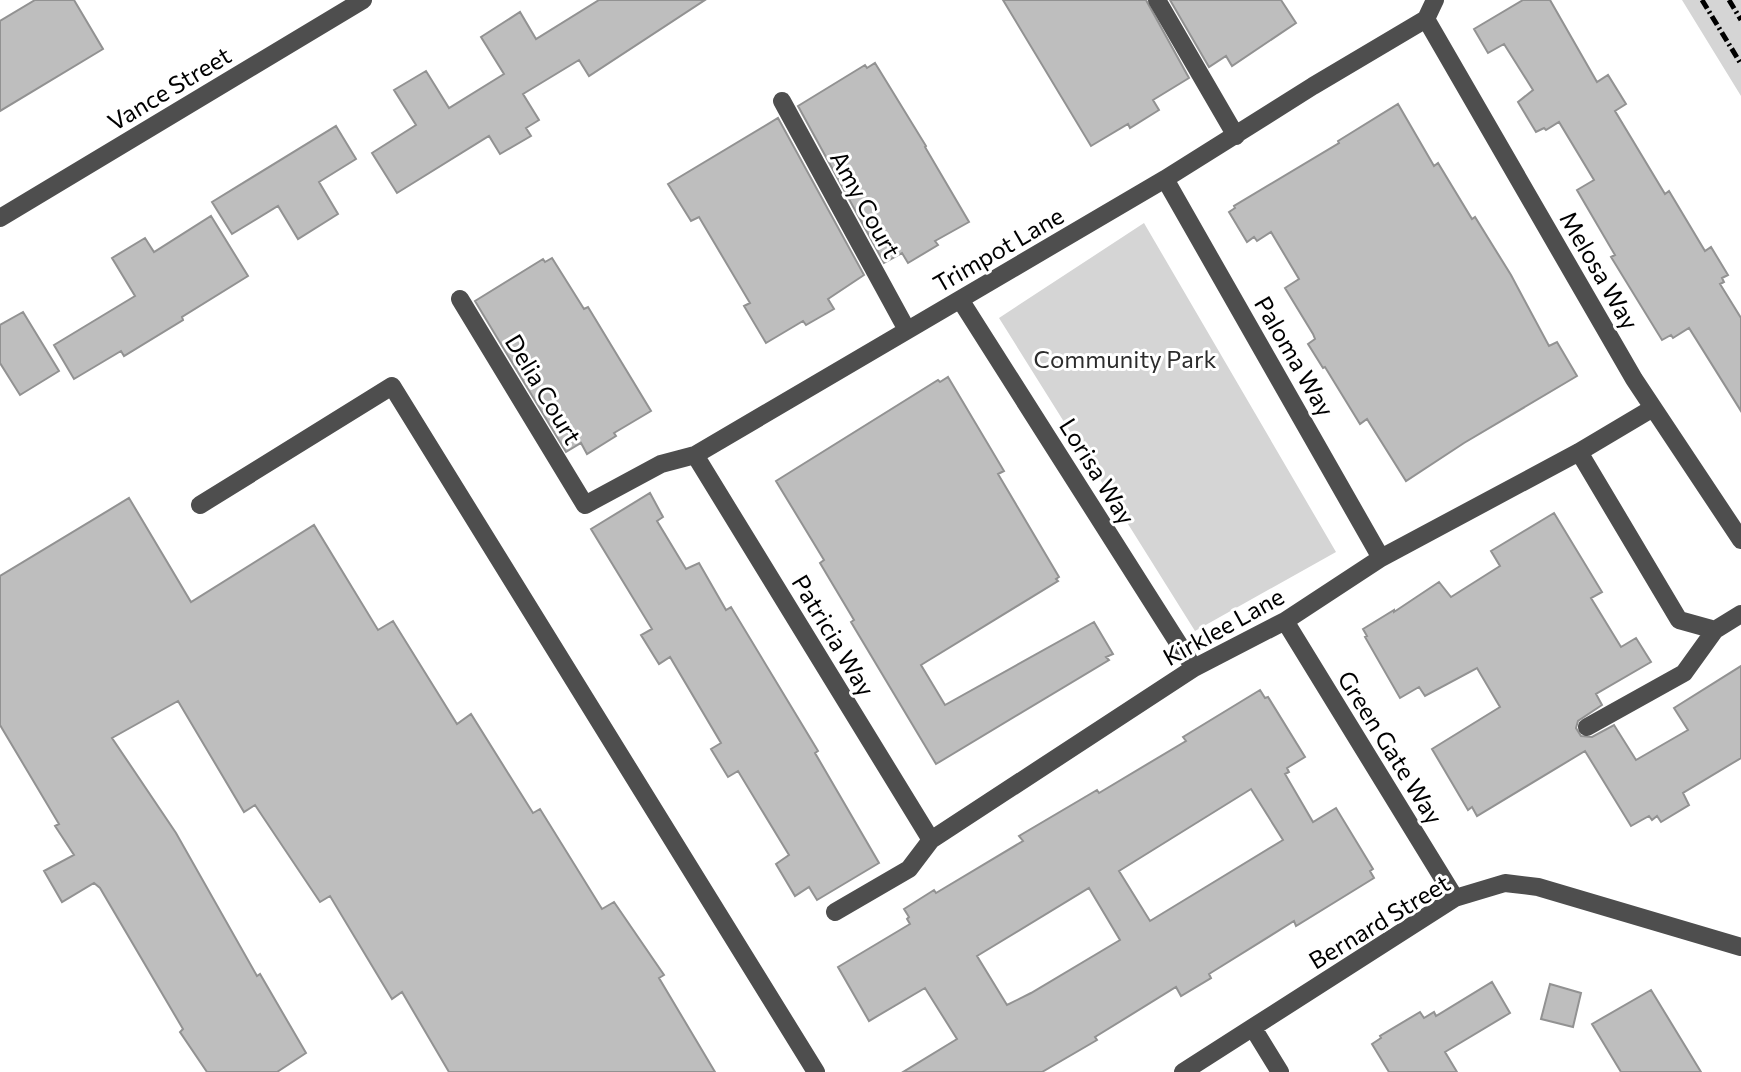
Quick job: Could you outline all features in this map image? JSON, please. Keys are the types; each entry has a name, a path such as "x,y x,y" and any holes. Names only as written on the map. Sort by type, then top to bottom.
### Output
{"street":[{"name":"Vance Street","path":"0,218 363,0"},
{"path":"1157,0 1236,136"},
{"path":"1426,19 1435,0"},
{"name":"Trimpot Lane","path":"585,505 661,464 695,455 906,330 961,301 1426,19"},
{"name":"Melosa Way","path":"1426,19 1653,408 1741,540"},
{"name":"Amy Court","path":"782,101 906,330"},
{"name":"Paloma Way","path":"1165,179 1381,558"},
{"name":"Delia Court","path":"460,299 585,505"},
{"name":"Lorisa Way","path":"961,301 1194,668"},
{"path":"200,505 392,386 816,1072"},
{"name":"Kirklee Lane","path":"835,912 909,869 931,840 1194,668 1285,621 1381,558 1579,452 1653,408"},
{"path":"1579,452 1679,620 1715,630"},
{"name":"Patricia Way","path":"695,455 931,840"},
{"path":"1587,727 1684,673 1715,630 1741,614"},
{"name":"Green Gate Way","path":"1285,621 1455,898"},
{"name":"Bernard Street","path":"1183,1072 1455,898 1505,883 1538,887 1741,947"},
{"path":"1254,1028 1280,1072"}],"green space":[{"path":"1682,0 1741,0 1741,96"},
{"name":"Community Park","path":"1144,223 1336,552 1195,631 999,318"}],"building":[{"path":"35,0 74,0 103,49 0,111 0,21"},
{"path":"599,0 705,0 589,76 579,60 523,94 539,120 526,128 531,136 500,154 489,136 397,193 372,153 416,125 394,90 426,71 449,108 504,74 481,37 520,12 536,39"},
{"path":"1003,0 1146,0 1189,78 1153,100 1159,110 1130,128 1128,124 1091,146"},
{"path":"1170,0 1281,0 1296,23 1232,66 1226,56 1209,67"},
{"path":"1523,0 1550,0 1597,82 1608,75 1626,104 1615,111 1665,194 1669,191 1705,251 1711,247 1728,275 1722,278 1724,282 1720,284 1741,318 1741,411 1689,328 1673,338 1671,335 1662,340 1611,257 1615,255 1577,190 1594,180 1559,122 1546,130 1544,128 1536,132 1518,102 1533,90 1504,44 1488,53 1474,29"},
{"path":"875,63 969,222 935,241 938,245 908,263 902,253 884,263 798,106 865,65 867,68"},
{"path":"1398,104 1434,166 1438,163 1472,219 1475,217 1511,275 1549,346 1557,342 1577,376 1406,481 1367,419 1360,424 1308,344 1315,339 1313,334 1285,288 1299,279 1271,232 1257,241 1254,237 1247,242 1229,212 1234,206"},
{"path":"778,118 864,275 828,299 834,309 806,325 803,321 766,343 744,306 750,303 699,217 691,221 668,184"},
{"path":"336,126 356,159 319,182 338,214 298,239 278,206 232,234 212,202"},
{"path":"211,216 248,276 124,356 121,351 74,379 54,345 135,296 112,258 145,238 154,252"},
{"path":"552,258 584,309 588,307 651,411 614,433 616,436 587,454 581,443 566,452 475,301 543,259 545,262"},
{"path":"23,312 59,371 20,395 0,363 0,325"},
{"path":"948,377 1004,471 998,474 1059,577 1056,579 1058,581 921,665 945,705 1094,622 1113,654 1106,657 1109,660 936,764 851,622 854,620 820,563 824,560 776,481 938,380 940,382"},
{"path":"650,493 663,517 657,521 686,569 699,563 726,610 731,607 818,751 815,753 879,863 817,900 809,887 795,896 776,864 789,855 738,771 728,777 711,749 721,743 670,657 659,664 641,635 652,629 591,529"},
{"path":"129,498 191,602 314,525 378,630 393,621 457,724 471,714 533,813 540,809 602,909 614,902 664,975 659,978 715,1072 449,1072 402,992 392,999 330,896 320,902 255,805 244,812 178,701 112,738 176,833 257,976 260,974 306,1053 277,1072 207,1072 180,1032 183,1029 100,888 94,883 62,902 44,871 74,855 55,826 59,824 0,725 0,576"},
{"path":"1554,513 1602,592 1591,598 1621,647 1636,638 1651,662 1596,694 1602,705 1578,721 1576,728 1581,736 1592,737 1614,725 1636,760 1688,730 1674,708 1741,666 1741,758 1683,793 1689,805 1661,822 1657,816 1652,820 1649,816 1631,826 1585,751 1477,816 1472,807 1468,810 1432,749 1500,707 1477,668 1425,696 1419,687 1400,698 1365,637 1367,636 1363,629 1439,582 1451,597 1500,566 1491,551"},
{"path":"1260,690 1265,698 1268,697 1305,757 1287,768 1289,772 1285,774 1313,822 1336,808 1373,869 1370,871 1374,878 1296,926 1294,921 1209,974 1211,978 1181,996 1176,987 1095,1037 1097,1040 1042,1072 903,1072 957,1039 925,988 869,1021 838,967 910,924 904,909 1023,841 1019,836 1097,790 1099,793 1186,741 1183,737","holes":["1251,789 1283,840 1150,921 1119,871","1089,888 1120,940 1007,1005 977,956"]},
{"path":"1492,982 1510,1013 1445,1052 1457,1072 1389,1072 1372,1044 1381,1038 1380,1036 1420,1012 1424,1018 1434,1012 1436,1016"},
{"path":"1550,984 1581,993 1573,1027 1541,1019"},
{"path":"1651,990 1701,1072 1621,1072 1592,1024"}],"railway":[{"path":"1702,0 1741,64"},
{"path":"1729,0 1741,20"}]}
